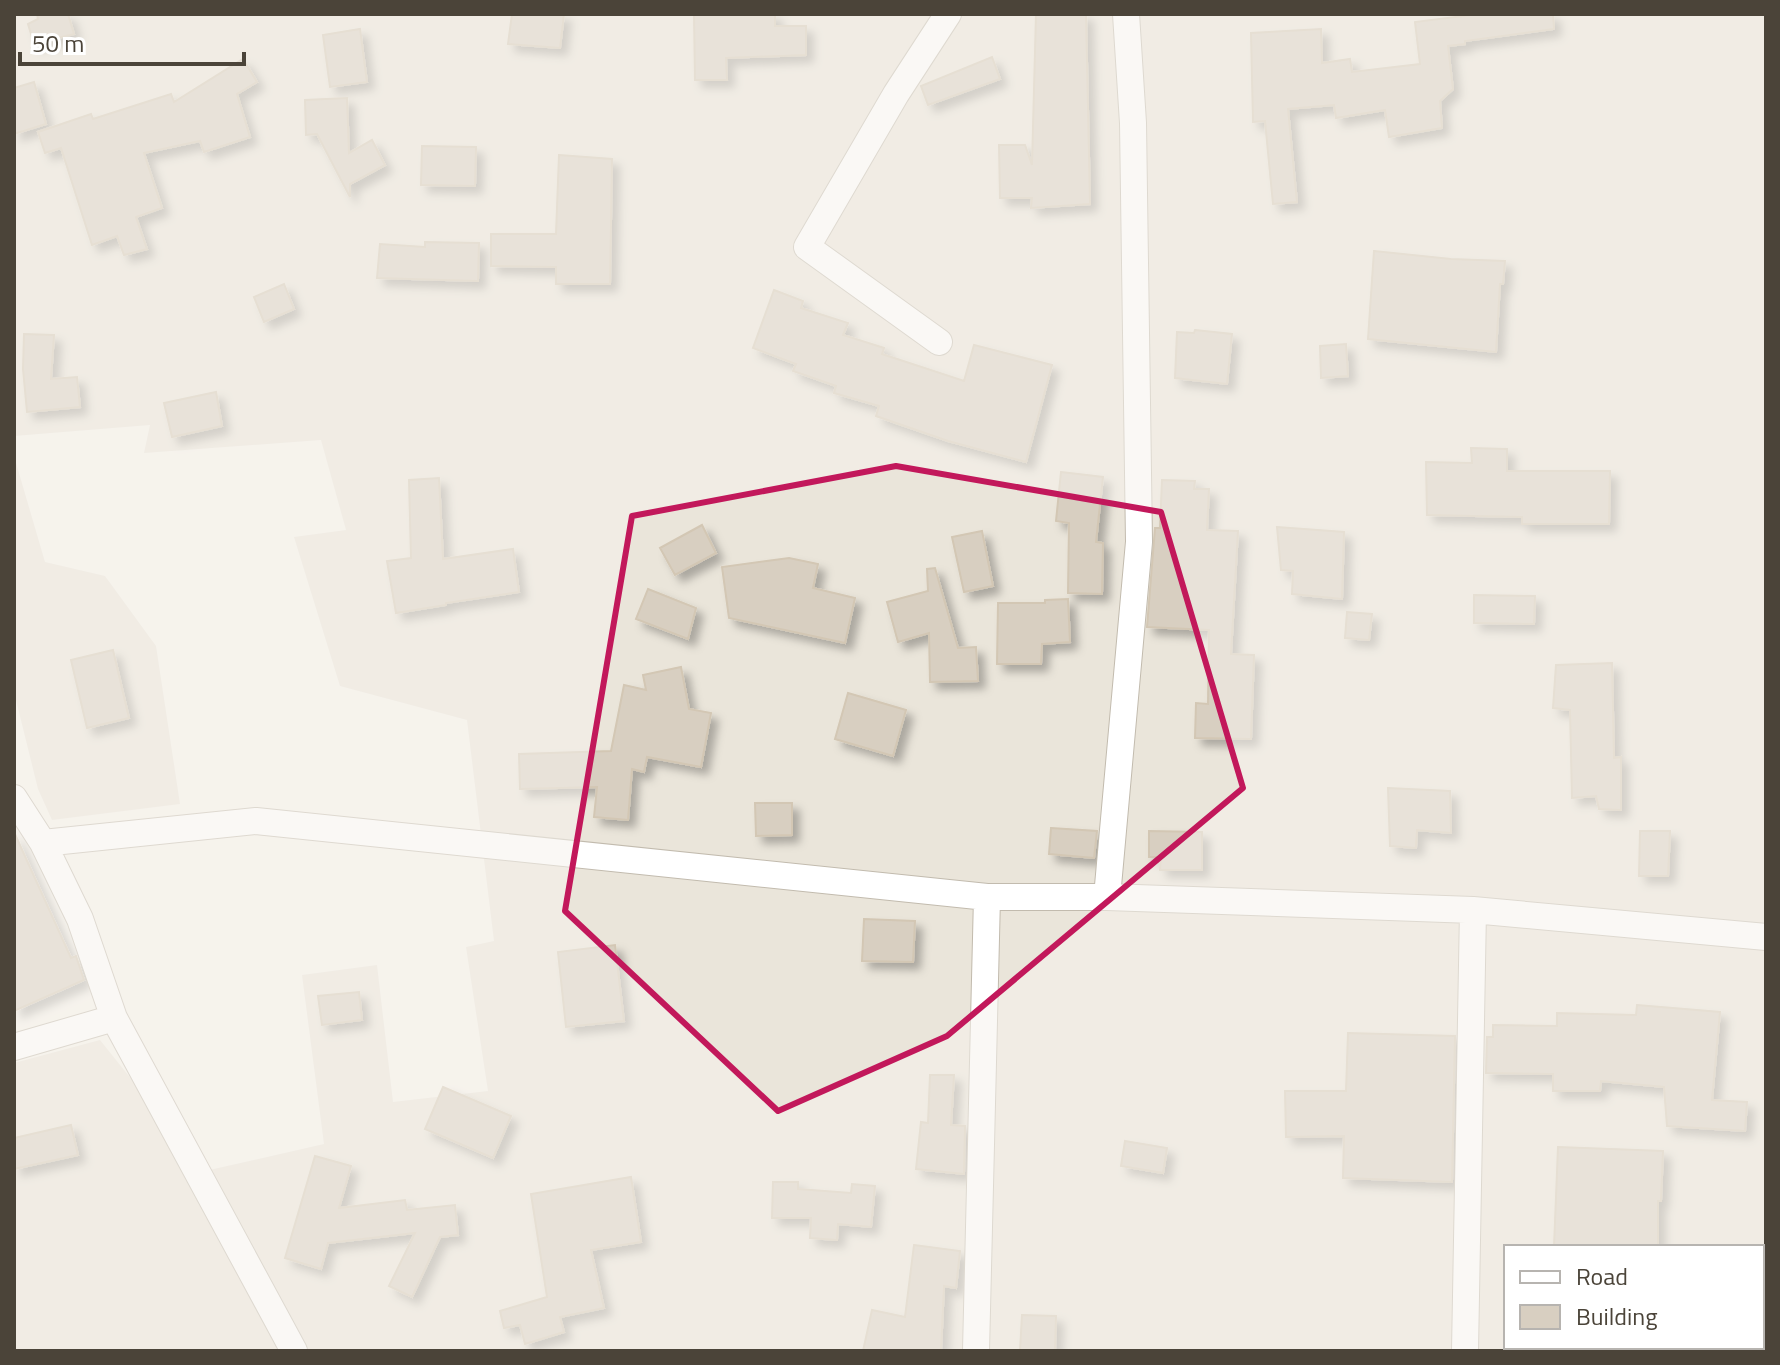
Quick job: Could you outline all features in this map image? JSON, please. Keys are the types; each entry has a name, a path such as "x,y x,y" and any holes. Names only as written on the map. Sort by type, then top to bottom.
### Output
{"street":[{"path":"939,342 807,247 896,94 948,14"},
{"path":"1107,897 1139,542 1133,123 1126,14"},
{"path":"14,798 43,843 80,919 114,1018 294,1351"},
{"path":"43,843 256,821 987,897 1107,897 1473,910 1766,937"},
{"path":"976,1351 987,897"},
{"path":"1465,1351 1473,910"},
{"path":"14,1047 114,1018"}],"highlighted area":[{"path":"896,466 1161,512 1243,788 947,1036 778,1111 565,911 632,516"}],"shaded area":[{"path":"14,14 1766,14 1766,1351 14,1351 14,1063 100,1040 205,1171 324,1144 302,975 377,965 393,1102 488,1091 466,947 494,941 467,720 340,686 294,537 346,530 321,440 144,453 150,425 14,436"},
{"path":"14,456 45,562 105,576 156,646 180,804 52,820 38,789 14,692"}],"building":[{"path":"37,14 68,14 74,34 34,44 28,24 38,19"},
{"path":"512,14 564,14 560,48 508,44"},
{"path":"694,14 775,14 775,26 806,26 806,55 726,58 727,80 695,80"},
{"path":"1036,14 1086,14 1090,204 1031,208 1032,198 1000,198 999,145 1025,145 1032,165"},
{"path":"1479,14 1553,14 1554,29 1448,46 1453,89 1440,101 1442,128 1389,137 1385,110 1336,118 1334,105 1288,109 1297,202 1273,204 1265,121 1253,122 1251,33 1321,29 1322,63 1350,59 1352,72 1420,64 1415,22"},
{"path":"360,29 367,82 330,87 323,35"},
{"path":"992,57 1000,79 928,105 921,86"},
{"path":"243,59 257,82 237,94 250,137 204,152 200,141 144,153 162,208 136,217 147,249 124,255 117,236 92,245 61,148 45,153 38,132 91,114 93,119 171,94 174,102"},
{"path":"34,82 46,124 14,134 14,88"},
{"path":"347,98 349,153 372,140 385,165 350,184 350,197 317,134 306,135 305,100"},
{"path":"422,146 476,147 475,186 421,185"},
{"path":"559,155 612,159 610,284 556,284 556,267 491,266 491,234 556,234"},
{"path":"425,242 479,243 478,281 377,278 380,244 425,247"},
{"path":"1374,251 1505,261 1503,284 1500,284 1496,352 1368,339"},
{"path":"284,284 294,309 264,322 254,297"},
{"path":"774,290 803,301 801,308 848,323 843,335 884,348 882,354 964,381 974,345 1052,365 1026,462 948,441 876,416 879,406 834,393 836,386 793,371 796,364 753,348"},
{"path":"1195,330 1232,334 1227,384 1175,378 1177,332 1194,333"},
{"path":"24,334 54,335 51,379 77,377 80,407 27,412"},
{"path":"1346,344 1348,376 1321,378 1320,346"},
{"path":"216,392 222,426 172,437 164,403"},
{"path":"1471,448 1507,449 1507,471 1610,471 1609,524 1522,524 1522,517 1427,515 1426,462 1472,463"},
{"path":"1061,472 1103,477 1096,542 1103,543 1102,594 1068,593 1069,523 1056,521"},
{"path":"439,478 443,559 513,549 519,592 396,613 387,561 411,558 409,480"},
{"path":"1162,480 1195,481 1194,489 1209,489 1207,530 1238,531 1231,654 1254,655 1251,739 1195,738 1196,703 1208,704 1209,630 1147,627 1155,528 1160,528"},
{"path":"702,525 716,553 675,575 660,548"},
{"path":"1277,527 1344,532 1342,599 1292,594 1293,571 1281,570"},
{"path":"982,531 993,586 964,592 952,537"},
{"path":"789,558 818,564 813,588 855,598 845,643 729,618 722,567"},
{"path":"935,568 958,648 976,647 978,681 930,682 929,633 898,642 887,602 928,591 927,569"},
{"path":"648,589 696,608 688,639 636,619"},
{"path":"1474,595 1535,596 1534,624 1474,623"},
{"path":"1068,599 1070,642 1042,644 1041,664 997,664 998,603 1045,603 1045,600"},
{"path":"1347,612 1372,614 1369,640 1345,638"},
{"path":"113,650 129,718 87,728 71,660"},
{"path":"1612,663 1614,758 1621,757 1621,810 1599,809 1596,796 1572,798 1570,710 1553,708 1556,665"},
{"path":"681,667 689,709 711,713 701,767 647,757 644,772 632,769 628,820 594,817 597,787 520,789 519,754 611,751 624,685 646,690 643,675"},
{"path":"848,693 906,710 893,756 835,739"},
{"path":"1388,788 1450,791 1451,833 1417,830 1416,848 1390,846"},
{"path":"755,803 792,803 792,835 756,836"},
{"path":"1051,828 1097,831 1094,858 1049,854"},
{"path":"1149,831 1202,832 1202,870 1160,870 1161,857 1149,857"},
{"path":"1640,831 1670,831 1668,876 1639,876"},
{"path":"14,832 71,958 76,956 84,980 14,1011"},
{"path":"864,919 915,921 913,962 862,961"},
{"path":"615,945 624,1021 566,1027 558,952"},
{"path":"359,992 362,1020 322,1025 318,996"},
{"path":"1637,1005 1720,1012 1712,1100 1747,1102 1745,1131 1667,1126 1664,1087 1601,1081 1600,1091 1553,1091 1553,1074 1486,1073 1487,1037 1493,1037 1493,1025 1557,1026 1557,1013 1636,1015"},
{"path":"1348,1033 1455,1036 1452,1182 1343,1178 1344,1136 1286,1137 1285,1091 1346,1091"},
{"path":"930,1075 954,1075 951,1125 965,1126 964,1174 916,1169 921,1122 928,1123"},
{"path":"443,1087 511,1116 493,1158 425,1129"},
{"path":"71,1125 78,1155 14,1169 14,1138"},
{"path":"1125,1141 1167,1148 1163,1173 1121,1166"},
{"path":"1558,1147 1663,1151 1658,1245 1554,1245"},
{"path":"315,1156 351,1166 339,1208 405,1200 407,1210 455,1205 458,1235 440,1237 412,1297 389,1286 415,1233 328,1243 321,1269 285,1258"},
{"path":"631,1177 641,1242 591,1250 604,1308 560,1317 564,1332 525,1344 520,1325 504,1328 500,1311 547,1297 531,1194"},
{"path":"773,1182 798,1182 798,1189 851,1193 852,1184 875,1186 871,1227 838,1224 837,1240 810,1238 811,1218 772,1218"},
{"path":"914,1245 960,1251 956,1288 944,1286 941,1351 863,1351 872,1310 905,1317"},
{"path":"1022,1315 1056,1316 1055,1351 1020,1351"}]}
